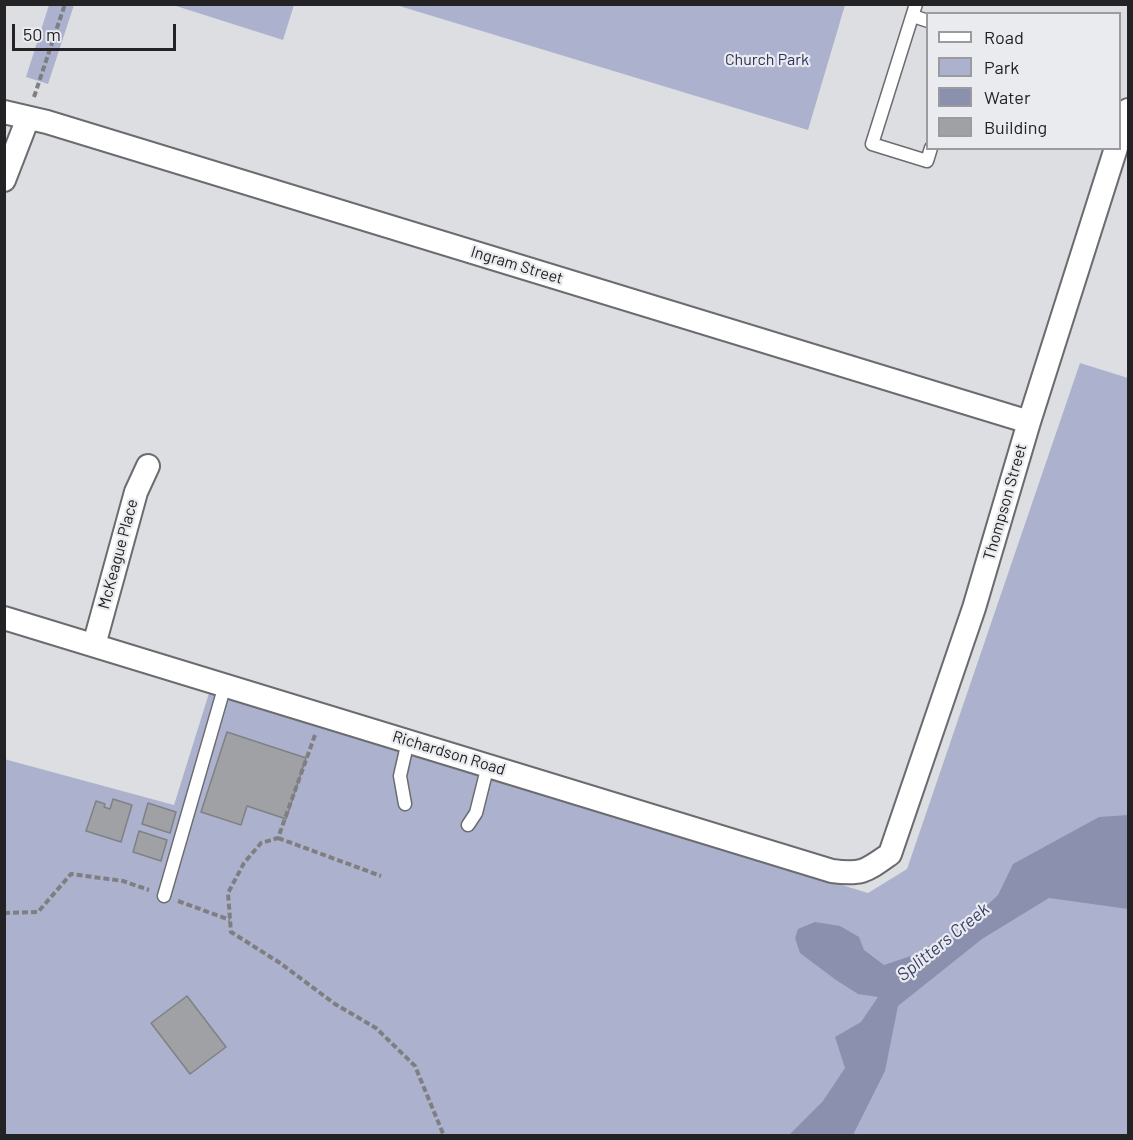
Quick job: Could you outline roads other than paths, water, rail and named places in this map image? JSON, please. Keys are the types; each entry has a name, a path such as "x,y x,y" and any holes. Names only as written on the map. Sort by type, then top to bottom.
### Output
{"street":[{"path":"1121,132 1128,110"},
{"name":"Ingram Street","path":"4,112 70,129 1029,422"},
{"path":"4,180 28,118"},
{"name":"Thompson Street","path":"890,854 974,608 1029,422 1115,150"},
{"name":"McKeague Place","path":"94,645 136,492 148,466"},
{"name":"Richardson Road","path":"4,618 832,871 852,873 866,870 890,854"}],"lane":[{"path":"926,20 914,10 872,144 927,161 930,150"},
{"path":"164,896 225,685"},
{"path":"405,804 400,776 408,741"},
{"path":"468,825 476,813 488,765"}],"water":[{"path":"1128,815 1128,909 1049,898 982,939 898,1006 885,1071 853,1135 789,1135 823,1101 845,1068 835,1037 861,1022 878,997 858,994 800,953 795,938 798,929 815,922 840,926 859,937 864,950 884,965 946,944 998,895 1013,864 1099,817"}],"park label":[{"name":"Church Park","path":"767,60"}],"water label":[{"name":"Splitters Creek","path":"943,942"}]}
